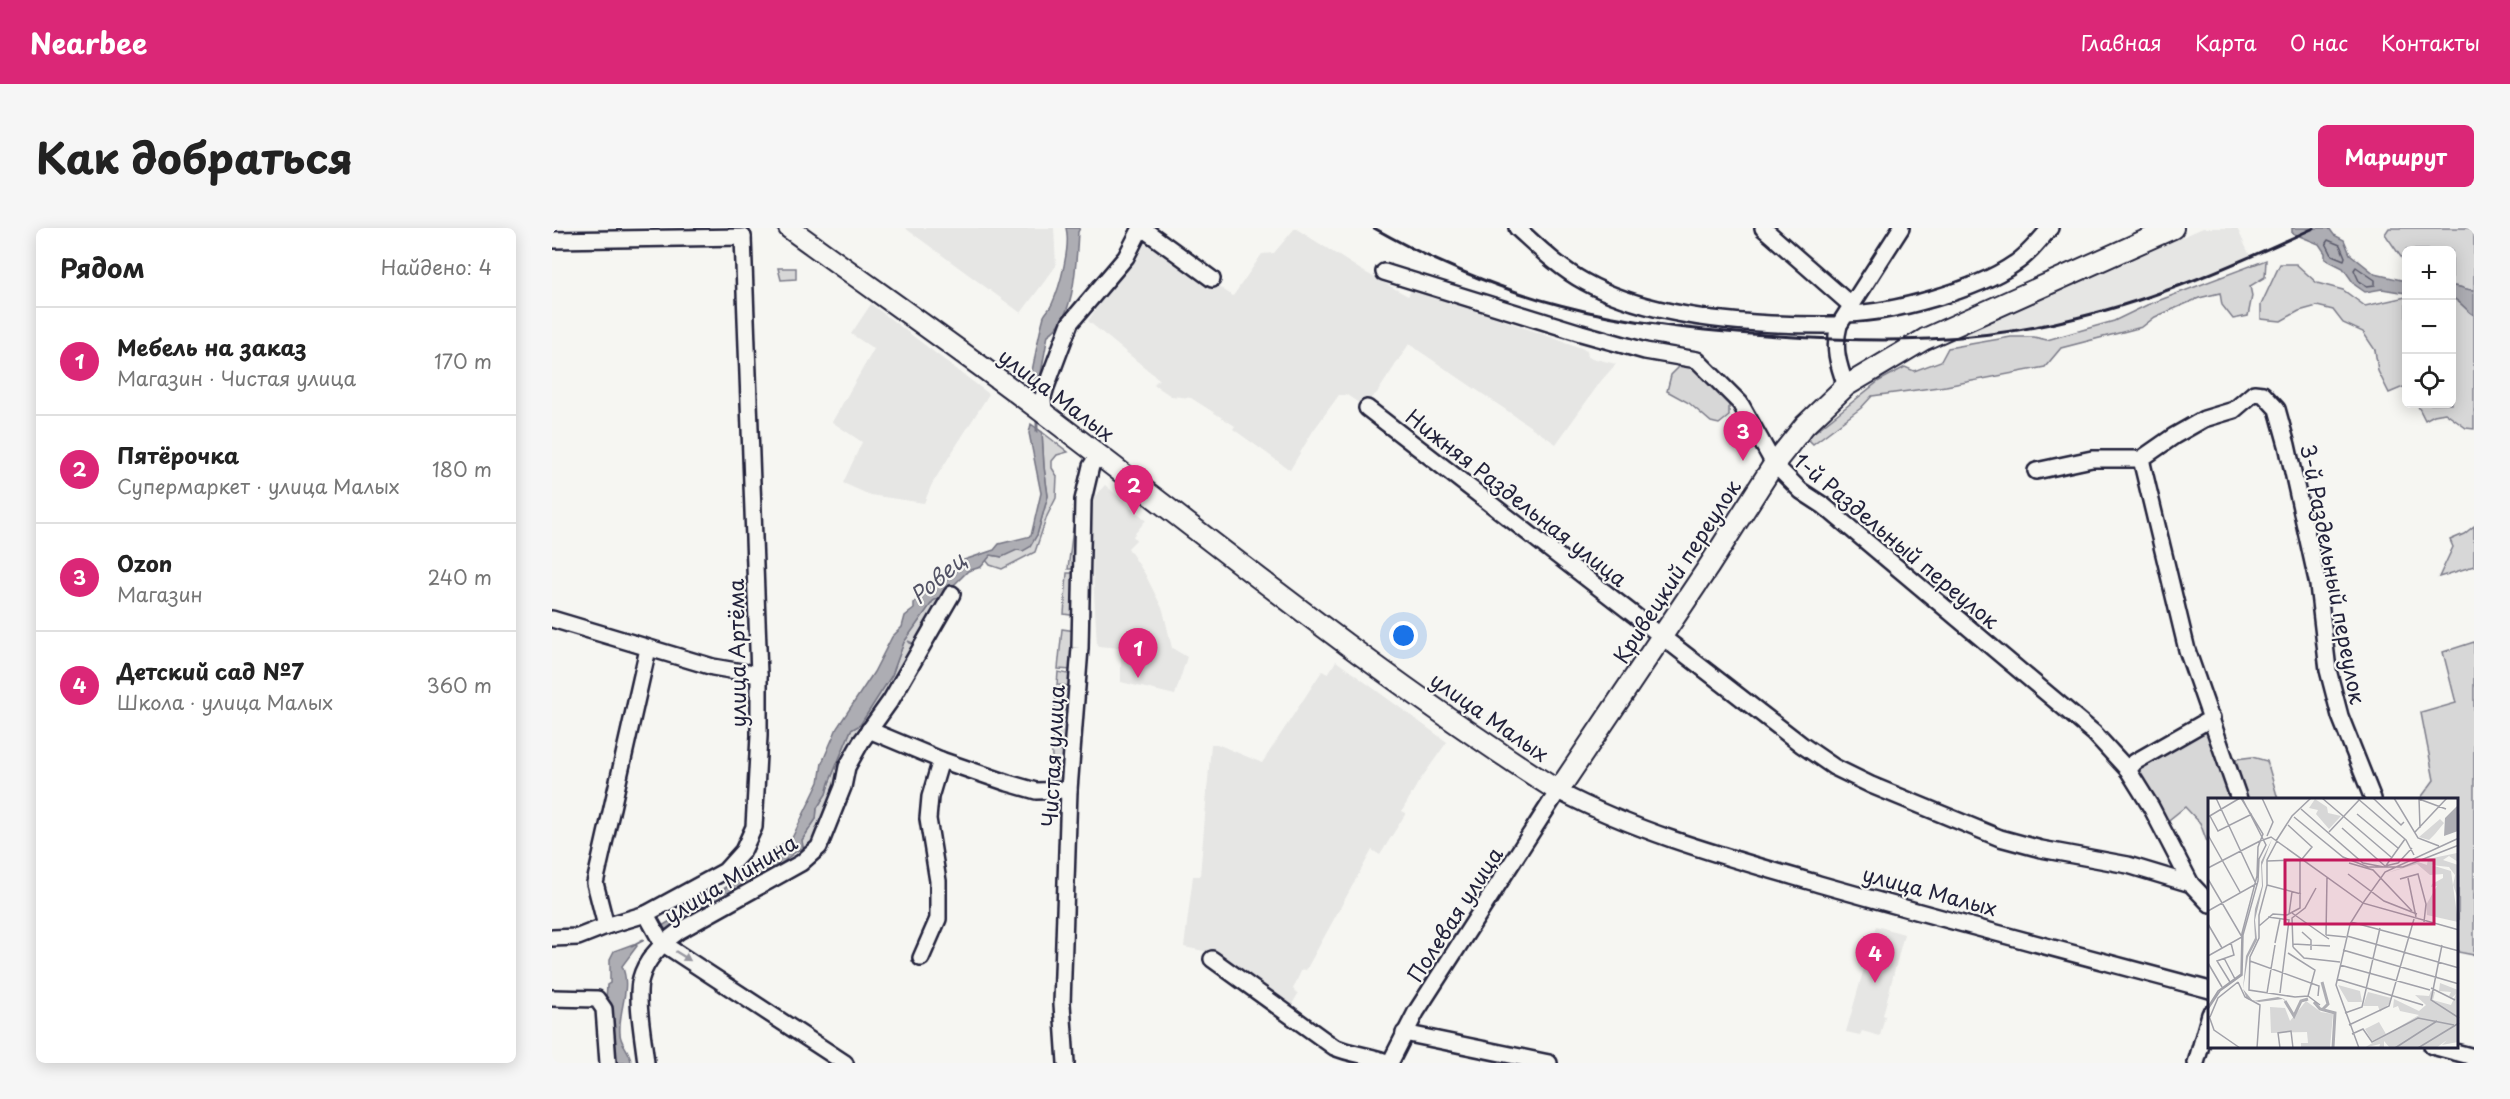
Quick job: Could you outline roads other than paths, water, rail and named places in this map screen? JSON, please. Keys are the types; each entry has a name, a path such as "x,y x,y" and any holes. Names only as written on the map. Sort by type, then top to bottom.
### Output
{"main road":[{"name":"улица Малых","path":"789,228 950,342 1239,564 1497,752 1558,791"},
{"name":"Кривецкий переулок","path":"1558,791 1774,464 1805,425 1846,386 1925,339 2173,228"}],"street":[{"path":"1044,413 1044,397 1070,323 1121,263 1141,228 1212,279"},
{"path":"1517,228 1558,265 1585,282 1647,305 1710,319 1801,326 1921,301 1983,280 2013,265 2029,252 2050,228"},
{"path":"1762,228 1846,315"},
{"path":"1846,386 1835,351 1835,340 1846,315 1901,228"},
{"path":"552,240 746,232"},
{"name":"улица Артёма","path":"552,938 578,937 646,914 725,871 743,851 754,827 759,736 759,675 746,232"},
{"name":"1-й Раздельный переулок","path":"1384,272 1645,351 1697,360 1740,403 1774,464 1801,491 1824,506 2094,733 2128,770 2151,807 2191,884"},
{"name":"3-й Раздельный переулок","path":"2141,459 2204,419 2234,410 2254,393 2263,394 2277,409 2318,585 2328,670 2340,716 2373,798"},
{"name":"Нижняя Раздельная улица","path":"1367,408 1803,745 1834,766 1871,785 2000,838 2041,849 2128,865 2191,884 2208,902"},
{"name":"Чистая улица","path":"1066,1063 1062,1004 1069,790 1080,648 1083,500 1091,466 1098,455"},
{"path":"2036,471 2092,459 2141,459 2187,650 2239,798"},
{"name":"улица Минина","path":"662,943 708,914 801,863 819,847 843,787 847,767 869,730 891,700 952,594"},
{"path":"552,620 738,673 759,675"},
{"path":"606,926 596,883 648,649"},
{"path":"2128,770 2135,762 2212,718"},
{"path":"869,730 941,760 1036,791 1069,790"},
{"path":"921,958 938,919 938,881 928,819 930,797 941,760"},
{"name":"улица Малых","path":"1558,791 1638,828 1729,858 1911,910 2208,989"},
{"name":"Полевая улица","path":"1212,959 1334,1047 1347,1053 1375,1057 1390,1063 1404,1033 1558,791"},
{"path":"646,914 662,943 845,1063"},
{"path":"646,1063 640,995 641,978 662,943"},
{"path":"552,998 597,999 604,1010 608,1063"},
{"path":"2196,1063 2208,1021"},
{"path":"1404,1033 1549,1063"},
{"path":"2436,1048 2474,1057"}],"water":[{"path":"1066,228 1080,228 1073,288 1064,316 1048,335 1039,384 1030,380 1044,316 1055,297 1064,266 1067,245"},
{"path":"2292,228 2329,228 2334,235 2344,240 2350,254 2375,274 2402,280 2402,292 2382,289 2365,292 2355,285 2343,268 2325,259 2325,253 2319,244 2292,233"},
{"path":"2456,287 2474,290 2474,315 2468,311 2456,300"},
{"path":"1031,424 1042,432 1048,496 1037,535 1030,547 1002,557 991,555 981,567 968,571 945,594 933,601 904,642 892,675 860,725 851,730 826,794 817,808 816,819 802,840 803,848 758,882 669,933 662,926 738,880 759,859 792,838 819,782 822,763 837,728 874,672 892,637 902,627 905,616 914,609 914,603 930,583 964,560 994,550 999,544 1031,536 1041,493 1029,433"},
{"path":"633,944 637,946 622,966 626,983 620,1024 620,1037 631,1063 616,1063 606,1000 607,985 610,983 610,959 614,951"}],"waterway":[{"name":"Ровец","path":"1035,378 1036,399"},
{"name":"Ровец","path":"1037,417 1037,431"},
{"name":"Ровец","path":"632,946 643,940"}],"railway":[{"path":"1374,228 1441,262 1489,282 1587,312 1668,326 1723,332 1853,340 1965,337 2076,318 2137,301 2197,279 2314,228"}],"place":[{"name":"Ozon","path":"1743,461"},
{"name":"Пятёрочка","path":"1134,515"},
{"name":"Мебель на заказ","path":"1138,678"},
{"name":"Детский сад №7","path":"1875,983"}]}
